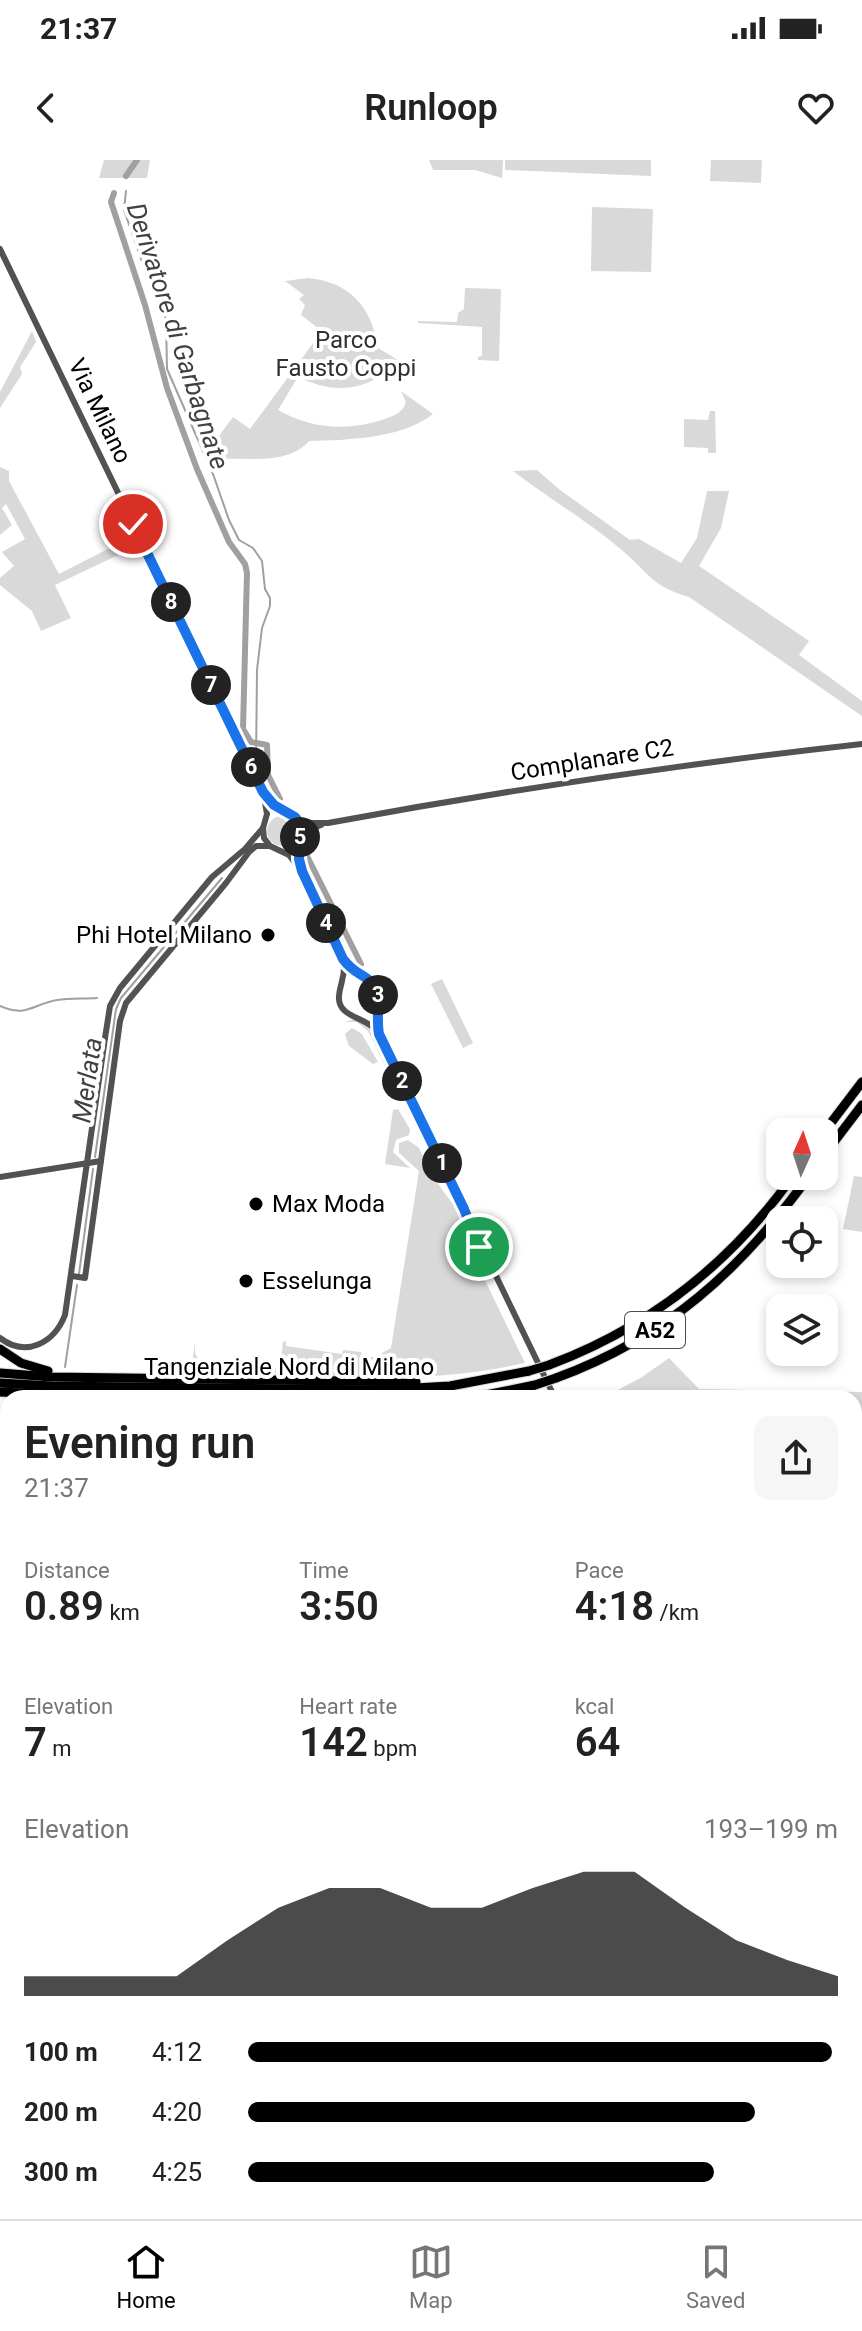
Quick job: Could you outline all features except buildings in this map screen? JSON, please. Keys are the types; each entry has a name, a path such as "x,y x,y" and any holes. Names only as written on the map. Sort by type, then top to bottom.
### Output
{"highway":[{"path":"835,1118 862,1082"},
{"path":"838,1137 862,1105"},
{"name":"Tangenziale Nord di Milano","path":"0,1383 73,1387 380,1390 450,1386 529,1371 612,1339 681,1296 748,1233 782,1190"},
{"name":"A52","path":"510,1390 556,1378 620,1351 690,1305 757,1243 798,1190"},
{"path":"0,1349 29,1367 50,1372 143,1378"},
{"path":"0,1373 410,1383 529,1371"}],"street":[{"name":"Via Milano","path":"0,247 263,792 267,814 264,826"},
{"name":"Complanare C2","path":"298,820 328,823 569,781 700,762 862,744"},
{"name":"Via Milano","path":"263,792 284,812"},
{"path":"0,1338 23,1348 39,1345 52,1337 65,1315 113,999 212,877 245,849 275,813 284,812 298,820 302,871 343,959 353,972 365,978 377,991 379,1034"},
{"name":"Complanare C2","path":"301,836 328,823"},
{"path":"264,826 264,838 270,846"},
{"path":"280,850 292,848 301,836"},
{"path":"72,1276 85,1278 121,1018 126,1003 256,846 280,850 289,855 302,871"},
{"path":"343,959 345,979 338,997 340,1004 345,1012 368,1022 379,1034 551,1390"},
{"path":"342,986 350,979 365,978"},
{"path":"356,1017 369,1014 377,1004"},
{"path":"0,1177 101,1161"}],"green space":[{"path":"104,160 150,160 147,178 99,178"},
{"path":"429,160 503,160 502,178 475,170 433,170"},
{"path":"505,160 651,160 651,176 505,170"},
{"path":"711,160 762,160 761,183 710,181"},
{"path":"592,207 653,209 651,272 591,271"},
{"name":"Parco Fausto Coppi","path":"308,278 336,285 356,299 370,320 378,348 398,360 399,374 395,379 381,378 342,388 319,385 298,377 278,410 304,421 329,426 369,424 394,415 405,406 401,391 433,414 405,429 390,433 356,439 309,441 281,457 222,459 213,444 233,417 250,429 322,331 301,315 305,305 299,299 304,295 285,281"},
{"path":"465,288 501,289 499,361 478,360 482,356 482,327 418,323 457,322 458,313 464,309"},
{"path":"32,331 36,342 20,367 22,374 0,408 0,392"},
{"path":"710,411 715,411 716,453 708,453 708,448 684,447 684,419 708,420"},
{"path":"0,467 9,471 9,481 59,574 131,537 135,547 55,585 71,618 41,631 32,611 0,585 0,578 14,566 2,552 25,539 6,504 2,508 12,525 0,535"},
{"path":"537,470 630,540 639,539 681,563 697,538 707,491 729,491 721,528 699,566 809,641 799,655 862,701 862,716 689,597 659,584 611,541 513,471"},
{"path":"282,816 288,817 296,825 296,837 288,845 282,846 276,845 268,837 267,831 268,825 276,817"},
{"path":"442,979 473,1043 463,1048 431,984"},
{"path":"355,1019 367,1025 376,1039 446,1185 368,1031 357,1022 345,1022"},
{"path":"352,1028 362,1034 378,1062 373,1064 349,1046 345,1034"},
{"path":"398,1109 410,1129 409,1135 396,1140 393,1152 410,1168 385,1164 393,1110"},
{"path":"408,1140 419,1148 433,1177 455,1207 468,1235 464,1237 525,1363 484,1371 402,1377 194,1371 195,1342 199,1361 256,1369 258,1365 280,1368 283,1342 286,1341 286,1346 342,1354 343,1350 361,1352 362,1357 381,1357 391,1348 419,1171 399,1153 399,1143"},
{"path":"854,1176 862,1177 862,1232 843,1229"},
{"path":"669,1358 699,1389 753,1390 618,1390"}],"waterway":[{"name":"Derivatore di Garbagnate","path":"126,176 137,160"},
{"path":"126,191 124,210 166,319 167,369 213,474 229,520 239,540 253,548 262,561 270,606 262,628 257,670 256,764"},
{"name":"Derivatore di Garbagnate","path":"114,193 111,202 145,305 167,388 197,469 229,542 245,564 243,729 251,742 267,745 268,775 280,799"},
{"name":"Derivatore di Garbagnate","path":"307,856 361,964"},
{"path":"95,1157 116,1009 121,998 222,878"},
{"path":"0,1006 16,1011 57,1000 97,998"},
{"name":"Merlata","path":"79,1274 93,1169"},
{"name":"Merlata","path":"65,1367 77,1285"}],"place":[{"name":"Phi Hotel Milano","path":"268,935"},
{"name":"Max Moda","path":"256,1204"},
{"name":"Esselunga","path":"246,1281"}],"route":[{"path":"133,524 263,792 274,805 295,817 300,824 299,859 302,871 343,959 353,972 371,982 377,991 379,1034 464,1209 479,1247"}]}
